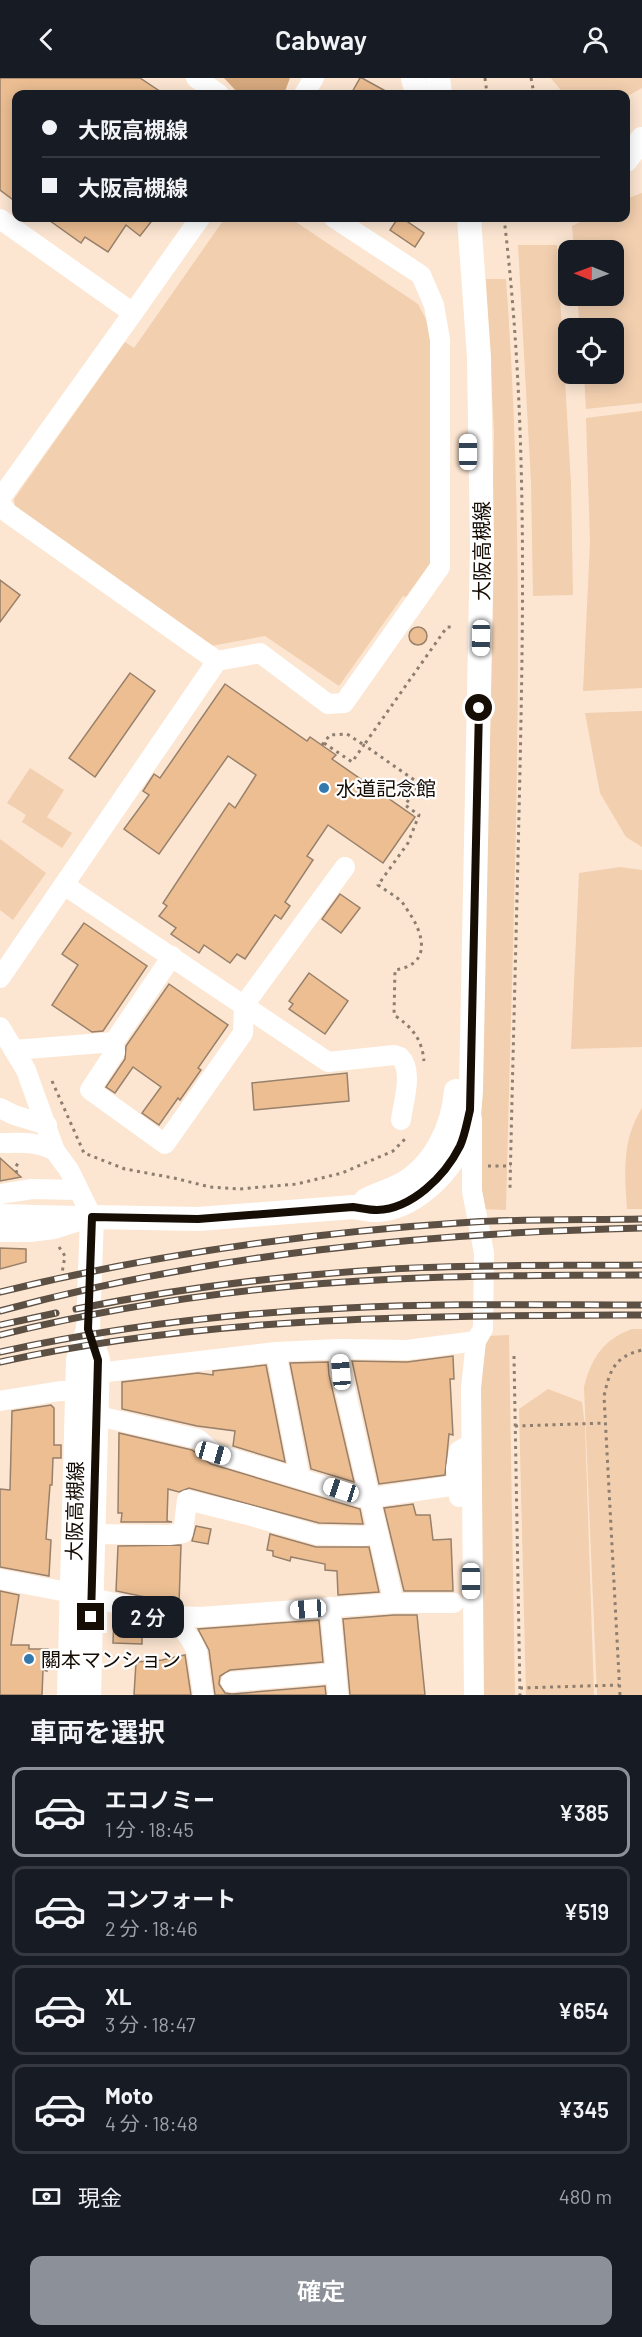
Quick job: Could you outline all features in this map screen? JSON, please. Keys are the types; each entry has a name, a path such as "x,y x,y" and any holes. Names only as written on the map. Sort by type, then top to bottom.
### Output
{"main road":[{"path":"630,155 642,139"},
{"name":"大阪高槻線","path":"353,1207 404,1184 420,1170 445,1136 455,1102 468,545 465,359 454,222"},
{"name":"大阪高槻線","path":"89,1695 82,1595 77,1391 78,1360 88,1329 92,1217 198,1219 353,1207 376,1210 393,1206 413,1198 447,1167 460,1145 466,1128 471,1090 482,544 479,357 469,222"},
{"name":"大阪高槻線","path":"69,1695 82,1595 94,1534 98,1360 88,1329"}],"street":[{"path":"196,78 213,90"},
{"path":"0,219 133,313"},
{"path":"197,222 0,501 8,513 217,661"},
{"path":"0,978 217,661 260,653 328,704 344,703 441,567 440,340 434,305 422,275 340,222"},
{"path":"172,956 114,1042 115,1052 90,1090 165,1144 243,1033 244,1005 345,867"},
{"path":"64,885 328,1062 394,1055 400,1057 406,1067 405,1125"},
{"path":"0,1027 26,1070 56,1151 69,1170 92,1217"},
{"path":"14,1050 114,1042"},
{"path":"471,1090 472,1191 484,1253 483,1329 476,1341 471,1388 474,1695"},
{"path":"0,1108 14,1115 47,1125"},
{"path":"0,1143 44,1144 56,1151"},
{"path":"0,1194 32,1189 78,1190"},
{"path":"0,1214 92,1217"},
{"path":"0,1232 54,1229 92,1217"},
{"path":"98,1373 276,1352 339,1349 407,1350 476,1341"},
{"path":"339,1349 341,1372 394,1603"},
{"path":"276,1352 300,1478"},
{"path":"0,1401 60,1391 77,1391"},
{"path":"98,1416 198,1439 213,1453 369,1498 457,1485"},
{"path":"471,1444 459,1450 456,1469 461,1509 471,1520"},
{"path":"94,1534 169,1536 183,1533 187,1500 316,1535 378,1534"},
{"path":"0,1580 82,1595 174,1616 200,1617 394,1603 454,1603"},
{"path":"330,1607 338,1695"},
{"path":"174,1616 197,1652 203,1695"},
{"path":"462,1695 462,1672 472,1670"},
{"path":"231,1682 335,1673"}],"path":[{"path":"504,222 520,386 523,501 523,633 510,1188"},
{"path":"424,1066 423,1049 417,1035 394,1015 395,970 411,965 417,960 423,939 403,903 378,885 408,843 419,815 405,805 420,784 364,745 347,734 330,735 323,744 352,762 364,745 447,627 455,627"},
{"path":"52,1081 84,1153 125,1169 210,1187 239,1189 297,1184 325,1178 359,1167 393,1152 406,1139 405,1125"},
{"path":"20,1160 15,1168 20,1180"},
{"path":"477,1166 511,1166"},
{"path":"53,1244 62,1249 65,1256 62,1273"},
{"path":"620,1695 604,1396 610,1371 628,1353 642,1350"},
{"path":"514,1356 520,1695"},
{"path":"515,1426 605,1423"},
{"path":"520,1688 619,1685"}],"shaded area":[{"path":"224,78 290,78 286,90 235,90"},
{"path":"551,78 642,78 642,88 630,95 630,90 561,90"},
{"path":"642,193 642,403 586,409 585,384 624,384 624,318 579,318 578,306 624,306 624,240 573,240 572,226 580,222 630,222 630,198"},
{"path":"222,222 296,222 418,304 427,321 432,340 433,559 406,597 403,596 339,686 265,636 211,646 15,507 14,499 125,342 134,348"},
{"path":"518,245 557,245 558,306 561,306 561,318 558,318 558,384 565,384 571,483 573,595 533,596 531,482"},
{"path":"486,279 506,279 517,512 517,744 506,1210 481,1209 482,1041 494,433"},
{"path":"642,411 642,688 583,691 590,542 586,418"},
{"path":"642,711 642,847 626,837 600,793 585,713"},
{"path":"30,768 64,790 47,817 72,833 62,848 22,822 26,815 7,803"},
{"path":"0,839 46,873 13,920 0,910"},
{"path":"620,867 642,870 642,1047 571,1049 579,873"},
{"path":"642,1108 642,1209 627,1209 625,1170 627,1145"},
{"path":"632,1329 642,1329 642,1695 597,1695 584,1387 600,1351 614,1338"},
{"path":"509,1335 515,1695 481,1695 479,1381 486,1336"},
{"path":"548,1389 582,1402 585,1426 594,1695 526,1695 519,1409"}],"building":[{"path":"0,78 140,78 158,90 12,90 12,199 0,190"},
{"path":"362,78 384,90 353,90"},
{"path":"52,222 151,222 140,236 126,225 108,252 85,237 81,243"},
{"path":"395,222 408,222 424,233 415,247 390,230"},
{"path":"0,580 20,595 0,622"},
{"path":"418,627 424,630 427,636 424,642 418,645 412,642 409,636 412,630"},
{"path":"130,673 155,691 95,777 69,758"},
{"path":"225,684 307,741 310,737 336,755 332,759 415,817 383,863 328,825 307,856 313,860 285,902 290,906 281,919 275,915 245,959 237,954 230,963 204,945 199,953 171,934 176,928 159,916 167,906 163,903 229,803 235,808 256,775 228,756 159,854 124,829 149,795 143,791 154,774 160,778"},
{"path":"340,894 360,908 341,933 322,919"},
{"path":"84,923 147,966 103,1031 92,1032 52,1005 78,965 62,954"},
{"path":"309,973 348,1001 325,1034 289,1009 293,1004 289,1001"},
{"path":"169,984 228,1025 198,1068 201,1070 159,1125 142,1113 161,1087 133,1067 115,1093 106,1087 125,1059 126,1046"},
{"path":"347,1073 349,1101 254,1110 252,1083"},
{"path":"0,1158 21,1177 0,1181"},
{"path":"0,1248 26,1249 26,1262 0,1269"},
{"path":"453,1356 454,1379 450,1379 453,1435 449,1434 445,1475 379,1484 352,1361 407,1362"},
{"path":"328,1362 354,1482 311,1469 290,1363"},
{"path":"266,1365 285,1462 233,1446 235,1431 197,1426 122,1409 122,1382 198,1373 213,1375 213,1371"},
{"path":"51,1405 54,1408 54,1445 61,1445 61,1458 53,1458 52,1485 50,1485 46,1539 51,1540 49,1576 0,1567 0,1489 10,1490 12,1411"},
{"path":"119,1433 192,1450 211,1464 360,1509 363,1524 319,1523 189,1488 179,1492 168,1489 167,1521 172,1522 121,1522 122,1513 118,1513"},
{"path":"413,1504 416,1515 430,1515 433,1540 451,1539 453,1591 404,1591 384,1508"},
{"path":"196,1526 211,1529 208,1544 192,1541"},
{"path":"270,1534 316,1547 369,1547 379,1592 338,1595 337,1571 325,1570 325,1564 291,1557 290,1561 273,1556 273,1551 267,1550"},
{"path":"181,1545 179,1604 116,1591 118,1546"},
{"path":"0,1591 19,1595 11,1645 29,1645 29,1649 48,1649 47,1671 43,1670 42,1695 0,1695"},
{"path":"114,1615 142,1621 142,1644 113,1643"},
{"path":"417,1615 425,1695 350,1695 343,1619"},
{"path":"319,1620 323,1662 230,1670 220,1676 219,1684 225,1693 232,1694 325,1686 326,1695 215,1695 209,1650 198,1629"},
{"path":"185,1655 191,1695 134,1695 136,1662"}],"railway":[{"path":"0,1292 117,1266 235,1247 354,1232 473,1222 642,1219"},
{"path":"0,1311 79,1291 158,1275 318,1250 480,1235 642,1228"},
{"path":"76,1309 194,1289 352,1272 454,1266 642,1265"},
{"path":"0,1335 147,1305 296,1286 458,1277 642,1275"},
{"path":"0,1352 129,1328 259,1313 421,1305 642,1305"},
{"path":"0,1325 56,1313"},
{"path":"0,1362 159,1335 320,1321 480,1316 642,1315"}],"place":[{"name":"水道記念館","path":"324,788"},
{"name":"關本マンション","path":"29,1659"}],"route":[{"path":"91,1617 98,1416 98,1360 88,1329 92,1217 198,1219 353,1207 376,1210 404,1203 413,1198 431,1184 452,1160 460,1145 470,1110 479,708"}]}
